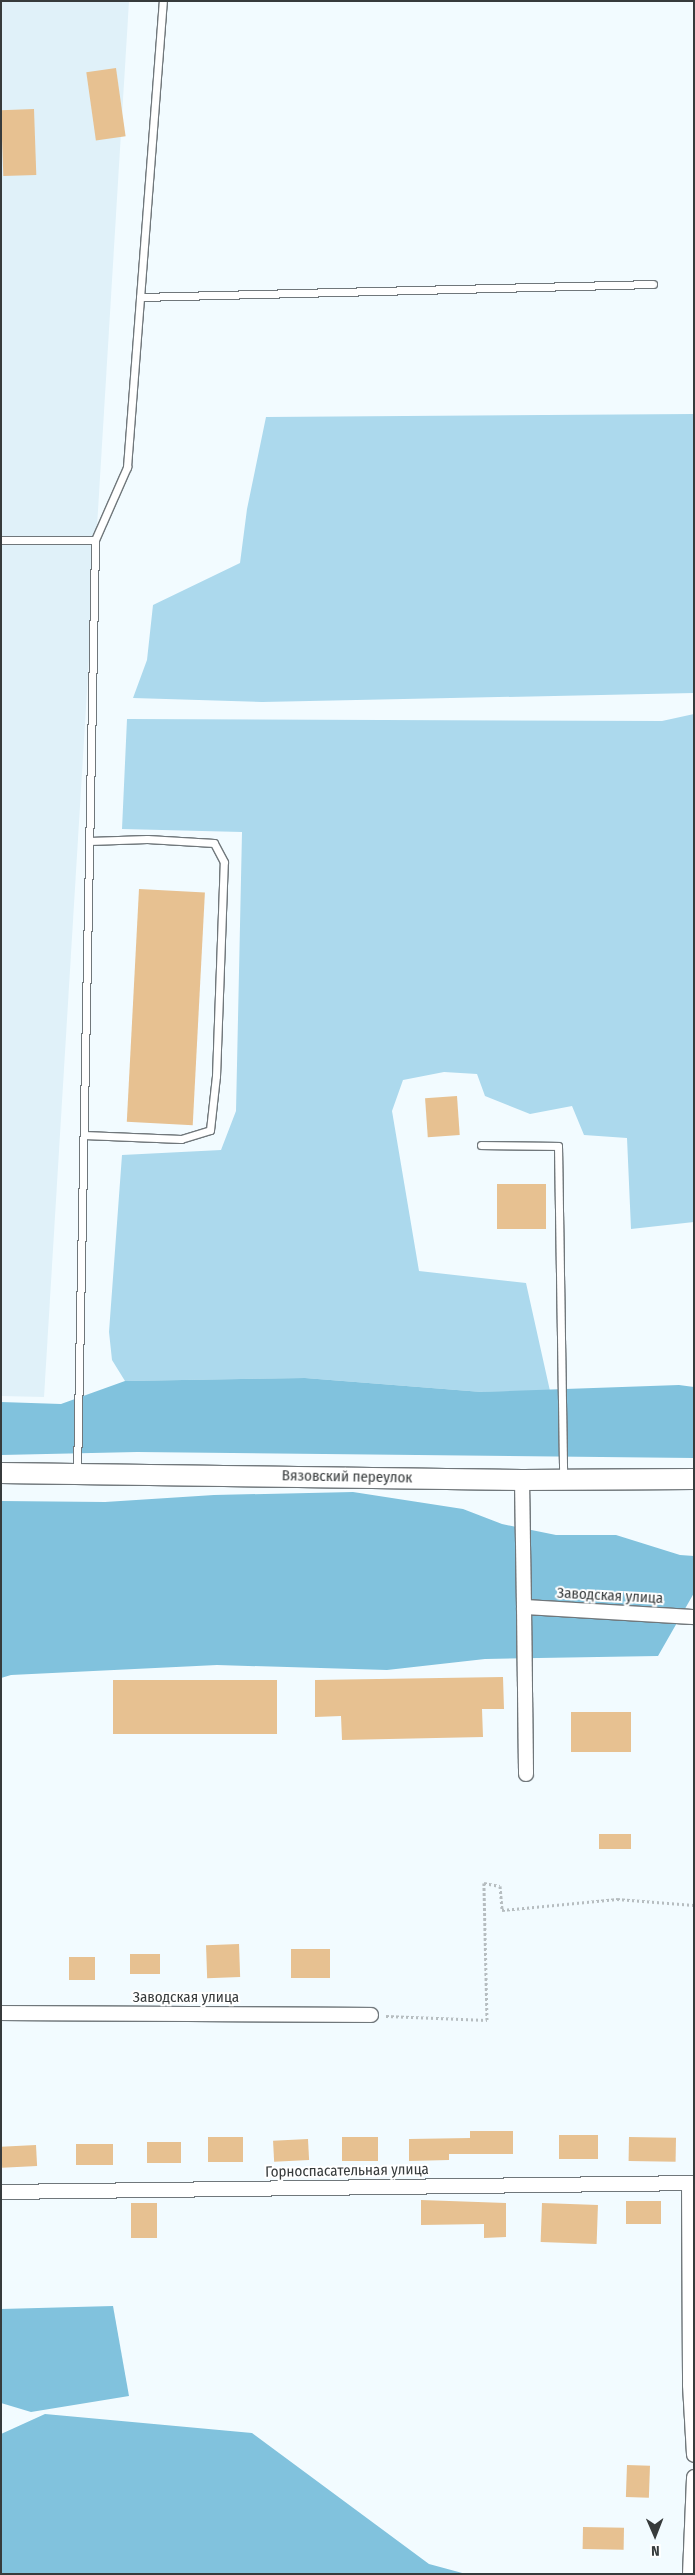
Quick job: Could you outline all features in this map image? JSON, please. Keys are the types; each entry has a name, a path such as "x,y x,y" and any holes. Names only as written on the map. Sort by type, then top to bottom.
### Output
{"street":[{"name":"Вязовский переулок","path":"1,1473 522,1480 694,1479"},
{"path":"522,1480 526,1774"},
{"name":"Заводская улица","path":"524,1607 694,1617"},
{"name":"Заводская улица","path":"1,2013 371,2015"},
{"path":"691,2183 690,2356 694,2455"},
{"name":"Горноспасательная улица","path":"1,2192 691,2183"},
{"path":"690,2574 694,2477"}],"lane":[{"path":"77,1473 95,540 127,467 163,1"},
{"path":"140,297 653,284"},
{"path":"1,540 95,540"},
{"path":"84,1135 181,1138 210,1130 216,1076 224,862 214,843 147,839 89,840"},
{"path":"481,1145 558,1146 563,1480"}],"path":[{"path":"371,2015 487,2020 484,1883 500,1886 502,1910 617,1899 694,1905"}],"shaded area":[{"path":"1,1 129,1 44,1397 1,1396"},
{"path":"694,414 694,693 262,702 133,698 147,660 153,605 240,563 247,509 266,417"},
{"path":"694,714 694,1222 631,1229 627,1138 584,1135 572,1106 530,1114 485,1096 477,1074 444,1072 403,1080 392,1111 419,1271 526,1283 550,1391 482,1392 305,1378 125,1381 112,1360 109,1332 122,1155 221,1150 236,1111 242,832 122,829 127,719 662,721"},
{"path":"305,1378 482,1392 679,1385 694,1387 694,1458 137,1452 1,1455 1,1402 61,1404 125,1381"},
{"path":"353,1492 463,1509 502,1524 556,1535 616,1535 680,1555 694,1556 694,1593 658,1656 485,1659 387,1670 217,1665 11,1675 1,1678 1,1501 105,1502 214,1495"},
{"path":"113,2306 129,2396 31,2412 1,2403 1,2309"},
{"path":"45,2414 252,2433 429,2564 466,2574 1,2574 1,2434"}],"building":[{"path":"116,68 126,136 96,141 86,72"},
{"path":"34,109 36,175 3,176 1,110"},
{"path":"139,889 205,892 193,1125 127,1122"},
{"path":"457,1096 460,1135 428,1137 425,1098"},
{"path":"497,1184 546,1184 546,1229 497,1229"},
{"path":"503,1677 504,1709 482,1709 483,1737 342,1740 341,1716 315,1717 315,1680"},
{"path":"113,1680 277,1680 277,1734 113,1734"},
{"path":"571,1712 631,1712 631,1752 571,1752"},
{"path":"599,1834 631,1834 631,1849 599,1849"},
{"path":"239,1944 240,1977 207,1978 206,1945"},
{"path":"291,1949 330,1949 330,1978 291,1978"},
{"path":"130,1954 160,1954 160,1974 130,1974"},
{"path":"69,1957 95,1957 95,1980 69,1980"},
{"path":"470,2131 513,2131 513,2154 449,2154 449,2160 409,2161 409,2139 470,2138"},
{"path":"559,2135 598,2135 598,2159 559,2159"},
{"path":"208,2137 243,2137 243,2162 208,2162"},
{"path":"342,2137 378,2137 378,2161 342,2161"},
{"path":"629,2137 676,2138 676,2162 629,2161"},
{"path":"308,2139 309,2160 274,2162 273,2141"},
{"path":"147,2142 181,2142 181,2163 147,2163"},
{"path":"76,2144 113,2144 113,2165 76,2165"},
{"path":"36,2145 37,2166 2,2168 1,2147"},
{"path":"421,2200 506,2203 506,2237 484,2238 484,2224 421,2225"},
{"path":"626,2201 661,2201 661,2224 626,2224"},
{"path":"131,2203 157,2203 157,2238 131,2238"},
{"path":"542,2203 598,2205 597,2244 541,2242"},
{"path":"627,2465 650,2466 649,2498 626,2497"},
{"path":"583,2527 624,2528 624,2550 583,2549"}]}
